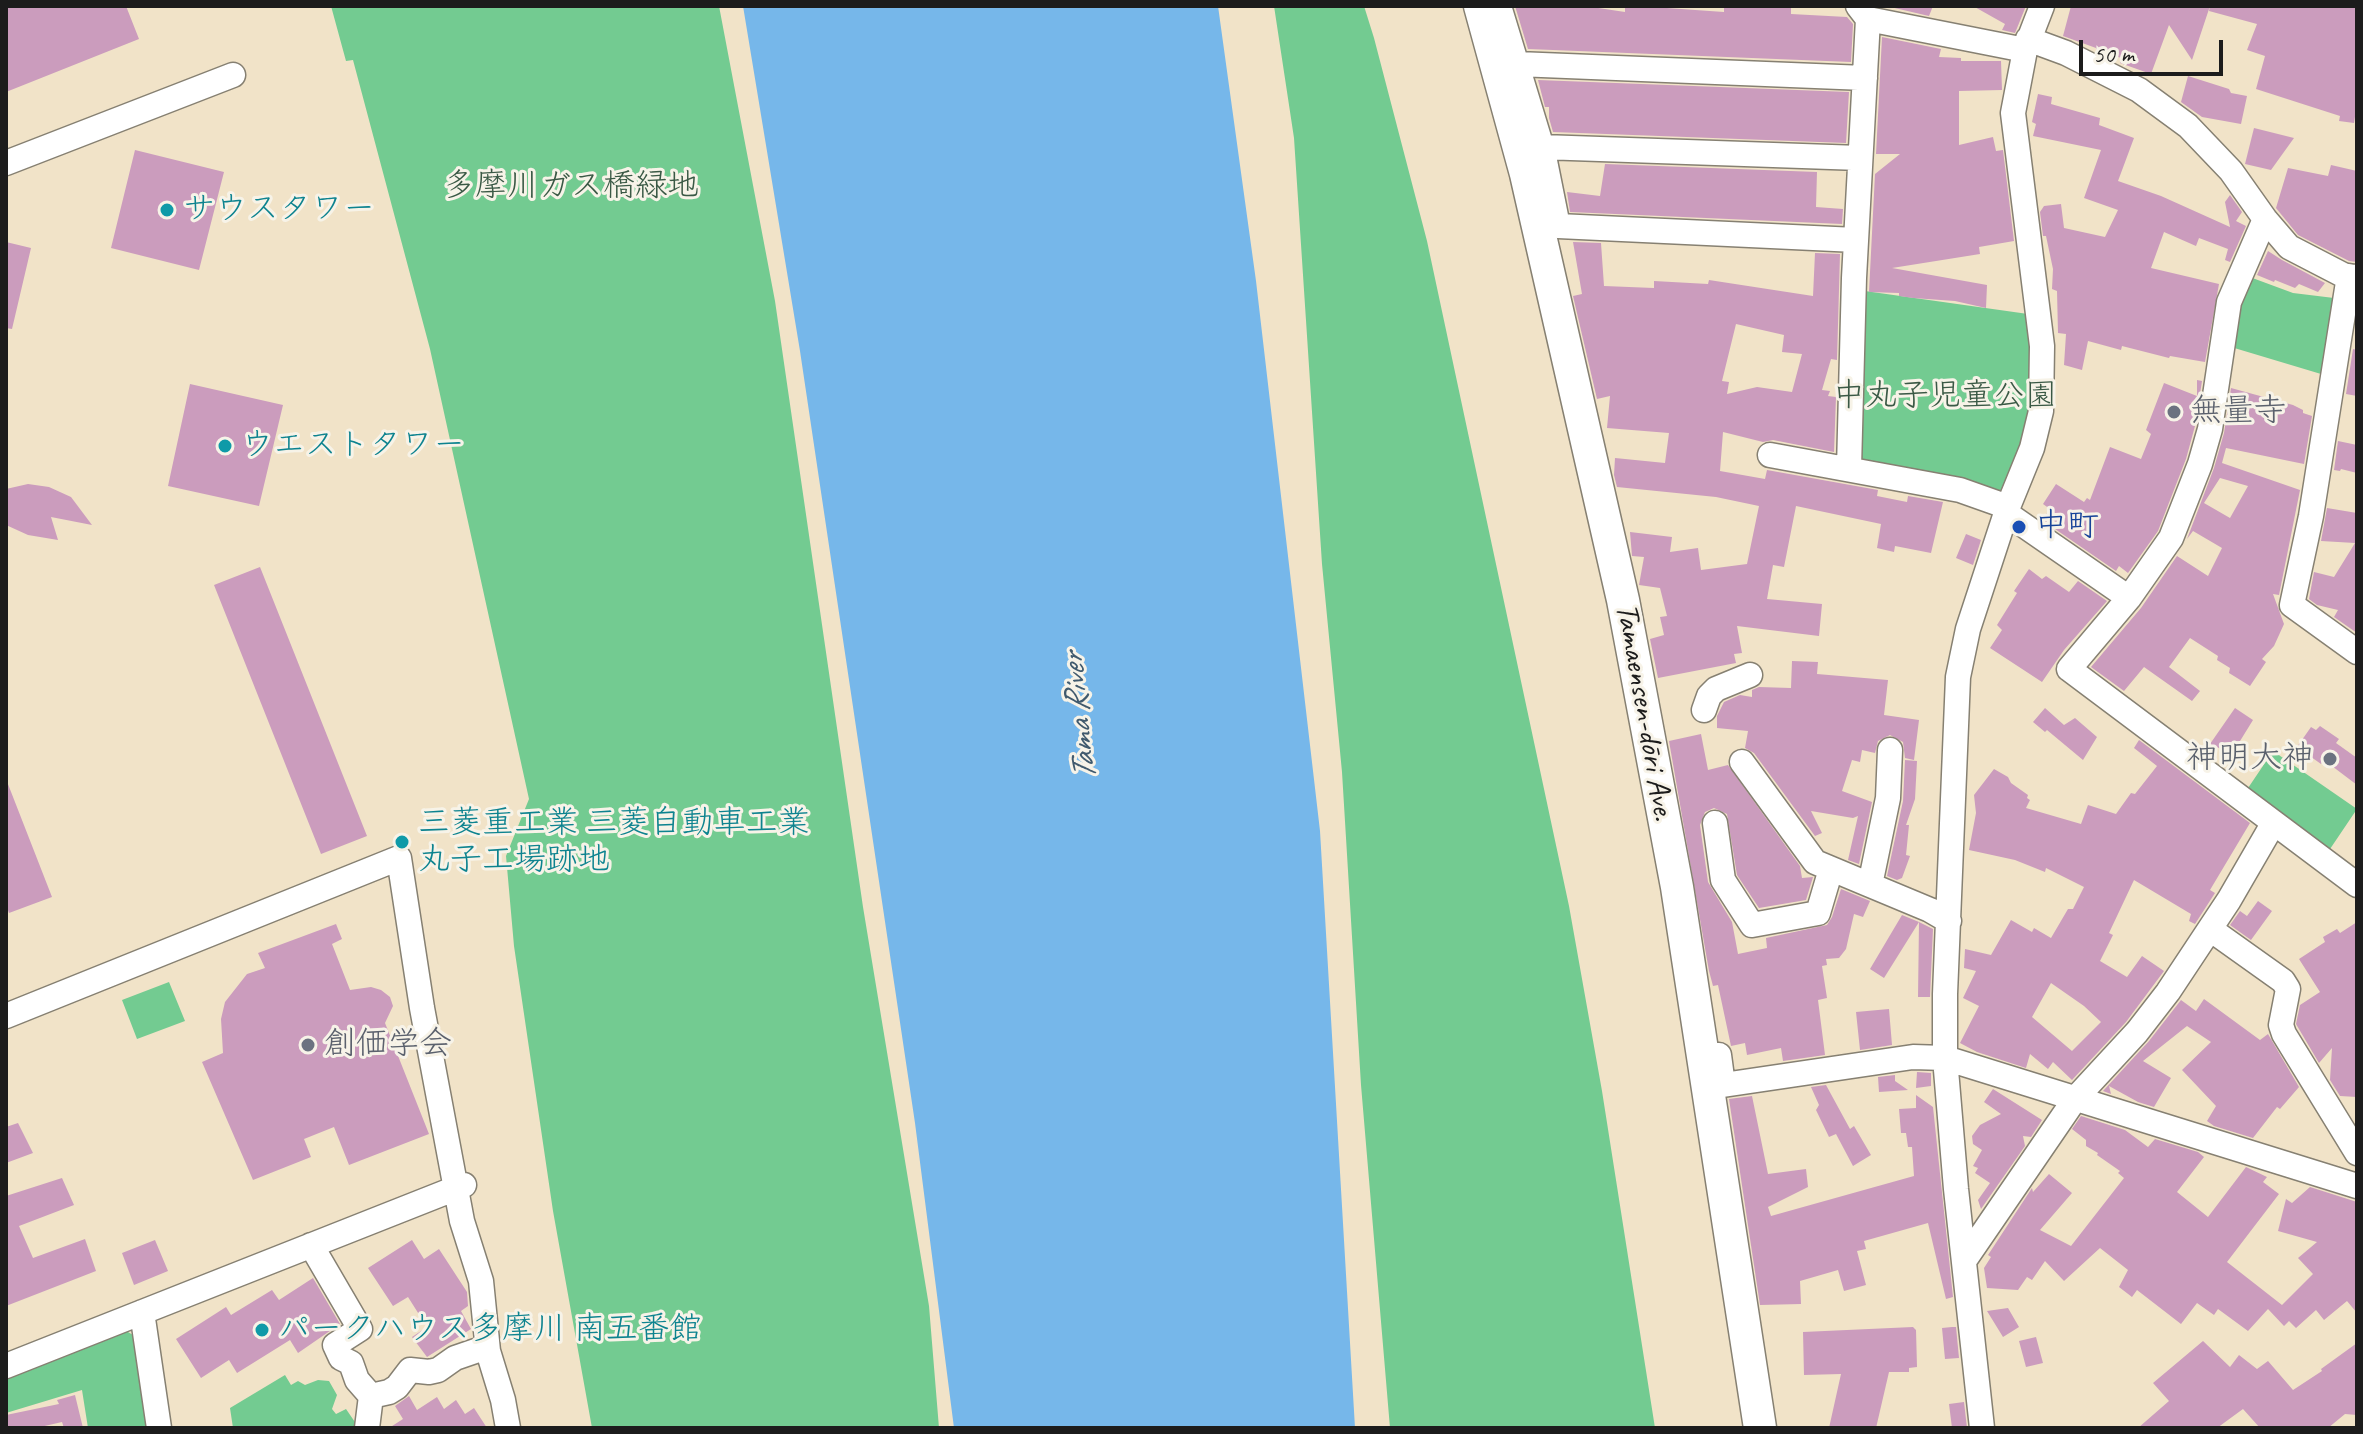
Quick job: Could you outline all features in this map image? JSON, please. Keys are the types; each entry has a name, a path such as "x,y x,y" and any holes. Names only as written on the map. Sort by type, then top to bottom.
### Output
{"main road":[{"name":"Tamaensen-dōri Ave.","path":"1480,6 1526,174 1623,600 1677,887 1760,1428"}],"street":[{"path":"1499,6 1542,147 1558,226 1856,240"},
{"path":"1982,1428 1945,1058 1958,677 1968,629 2007,510 2032,448 2041,411 2042,346 2013,113 2027,45 2042,6"},
{"path":"1849,468 1865,78 1863,13 2027,45 2076,58 2139,90 2188,126 2231,171 2289,247 2353,276 2309,529 2292,605 2357,652"},
{"path":"1517,64 1865,78"},
{"path":"6,163 233,75"},
{"path":"1542,147 1860,158"},
{"path":"2265,219 2226,314 2216,401 2200,464 2171,538 2129,598 2069,669 2273,824 2351,870"},
{"path":"1770,455 1960,490 2007,510 2129,598"},
{"path":"1704,710 1709,696 1716,689 1750,675"},
{"path":"1870,885 1888,798 1890,750"},
{"path":"1742,762 1815,862 1930,910 1949,921"},
{"path":"1715,823 1723,880 1752,925 1818,913 1831,869"},
{"path":"1964,1261 2075,1099 2137,1032 2168,992 2273,824"},
{"path":"6,1016 399,858 422,1008 460,1186 467,1241 481,1281 487,1347 508,1428"},
{"path":"2210,929 2283,981 2288,989 2281,1025 2284,1034 2357,1153"},
{"path":"1709,990 1723,1085 1913,1057 1945,1058 2357,1186"},
{"path":"6,1366 460,1186"},
{"path":"311,1245 360,1329 335,1345 341,1358 351,1363 357,1380 371,1396 367,1428"},
{"path":"142,1312 159,1428"},
{"path":"371,1396 397,1387 410,1370 438,1370 455,1358 487,1347"}],"green space":[{"name":"多摩川ガス橋緑地","path":"331,6 719,6 775,301 863,907 929,1306 939,1428 592,1428 553,1211 514,946 506,856 529,799 430,349 353,60 346,61"},
{"path":"1274,6 1364,6 1374,38 1427,241 1569,906 1602,1091 1655,1428 1390,1428 1361,1085 1342,772 1322,564 1294,138"},
{"path":"2247,276 2293,293 2334,298 2321,374 2231,347"},
{"name":"中丸子児童公園","path":"1865,291 2028,314 2032,375 2029,418 2019,462 2002,498 1862,464 1858,457"},
{"path":"2273,751 2357,809 2328,852 2244,794"},
{"path":"169,982 185,1021 137,1039 122,1000"},
{"path":"123,1329 138,1338 153,1428 88,1428 82,1390 6,1413 6,1376"},
{"path":"285,1375 291,1385 298,1381 305,1385 318,1380 329,1381 337,1395 332,1409 336,1414 346,1409 359,1428 233,1428 230,1408"}],"water":[{"name":"Tama River","path":"743,6 1218,6 1256,281 1320,831 1355,1428 954,1428 915,1123 800,351"}],"building":[{"path":"6,6 126,6 139,39 6,92"},
{"path":"1515,6 1585,6 1625,12 1625,6 1724,12 1724,7 1772,7 1791,8 1791,14 1847,17 1853,24 1851,62 1528,49"},
{"path":"1886,6 1933,6 1929,16"},
{"path":"1973,6 2026,6 2015,33 2002,30 2005,24"},
{"path":"2071,6 2210,6 2192,60 2169,25 2151,74 2120,63 2122,58 2098,52 2096,48 2063,36"},
{"path":"2210,6 2357,6 2357,104 2354,123 2339,121 2340,116 2256,89 2265,56 2247,50 2257,24 2209,11"},
{"path":"1882,37 1941,49 1939,57 1961,58 1961,61 2001,61 2002,90 1959,91 1959,145 1993,137 1996,151 2003,150 2014,241 1979,247 1980,254 1892,268 1987,285 1986,308 1955,301 1899,296 1899,293 1869,292 1875,174 1900,154 1876,154"},
{"path":"2188,76 2247,96 2241,124 2202,117 2181,102"},
{"path":"1538,80 1849,92 1846,143 1553,132 1549,107 1545,107"},
{"path":"2038,94 2052,97 2051,104 2100,118 2099,125 2134,138 2118,181 2161,196 2230,227 2225,202 2230,195 2242,212 2236,221 2246,226 2230,262 2225,260 2228,249 2199,238 2196,246 2164,232 2151,268 2219,284 2205,362 2169,358 2122,346 2121,350 2088,341 2082,370 2064,365 2066,334 2058,333 2057,291 2052,289 2053,269 2046,236 2043,236 2040,212 2044,206 2061,204 2064,228 2105,237 2118,210 2084,198 2101,150 2033,136 2036,124 2032,122"},
{"path":"2254,128 2294,138 2271,170 2245,164"},
{"name":"サウスタワー","path":"135,150 224,172 199,270 111,248"},
{"path":"1605,164 1817,172 1816,207 1843,209 1842,224 1570,212 1567,192 1600,196"},
{"path":"2331,165 2357,171 2357,262 2349,261 2298,235 2276,208 2288,168 2328,176"},
{"path":"6,242 31,248 12,329 6,328"},
{"path":"1573,242 1601,243 1604,286 1654,288 1654,281 1708,284 1709,280 1813,296 1815,253 1840,254 1837,360 1831,359 1822,390 1830,391 1828,396 1836,397 1834,452 1773,440 1763,442 1723,432 1720,471 1765,479 1767,470 1878,490 1877,496 1907,502 1908,496 1943,502 1931,553 1895,546 1894,552 1877,548 1881,524 1796,506 1784,567 1773,565 1767,599 1822,604 1819,636 1737,626 1742,653 1734,654 1736,663 1658,678 1650,639 1664,635 1660,617 1667,616 1660,588 1639,585 1644,557 1632,556 1630,532 1672,537 1670,552 1698,548 1701,570 1747,564 1759,506 1716,497 1617,487 1615,458 1665,463 1669,433 1607,428 1610,396 1597,399 1573,296 1582,294","holes":["1736,324 1784,335 1782,352 1802,354 1792,392 1757,387 1727,394 1729,382 1722,381"]},
{"path":"2268,251 2325,283 2318,292 2299,284 2295,288 2257,275"},
{"path":"2353,349 2357,350 2357,396 2346,394"},
{"path":"2197,380 2202,381 2186,459 2158,531 2128,573 2119,566 2116,571 2042,520 2050,509 2043,504 2056,484 2084,502 2087,498 2090,500 2110,447 2141,459 2151,434 2146,430 2164,383 2197,396"},
{"name":"ウエストタワー","path":"190,384 283,405 259,506 168,486"},
{"path":"2231,388 2293,405 2312,416 2304,464 2226,448 2222,463 2300,490 2279,595 2273,594 2284,624 2274,646 2262,659 2266,662 2250,686 2229,673 2230,668 2217,660 2218,656 2190,638 2169,667 2200,691 2192,701 2144,667 2124,691 2091,667 2141,608 2177,556 2208,576 2222,548 2193,531 2187,539 2224,433","holes":["2220,478 2248,486 2230,518 2204,503"]},
{"path":"2338,441 2357,445 2357,473 2334,470"},
{"path":"28,484 49,487 71,497 92,525 51,517 58,540 28,535 6,525 6,489"},
{"path":"2327,508 2357,513 2357,633 2334,617 2338,610 2317,605 2309,599 2314,572 2334,577 2355,543 2321,541"},
{"path":"1966,534 1981,540 1973,565 1956,558"},
{"path":"260,567 367,836 321,854 214,585"},
{"path":"2029,569 2042,579 2046,576 2069,592 2078,581 2107,601 2064,650 2042,682 1990,648 2002,630 1997,625"},
{"path":"1792,661 1818,662 1817,674 1888,680 1884,715 1919,720 1914,760 1905,758 1903,742 1890,735 1878,741 1875,753 1862,750 1860,762 1852,760 1842,791 1872,802 1859,864 1848,860 1858,816 1853,818 1811,811 1822,833 1815,836 1754,753 1745,748 1748,731 1717,728 1717,716 1724,702 1740,695 1752,697 1752,690 1759,687 1791,688"},
{"path":"2045,708 2064,725 2075,718 2097,737 2083,760 2033,722"},
{"path":"2235,708 2253,720 2232,754 2210,744"},
{"path":"2320,726 2339,739 2336,743 2357,758 2357,785 2324,760 2321,764 2297,747 2311,727 2316,730"},
{"path":"1701,734 1708,770 1728,765 1800,866 1802,878 1813,877 1806,900 1759,908 1737,875 1727,814 1714,808 1705,812 1700,825 1708,882 1732,922 1738,954 1767,948 1766,938 1827,925 1841,889 1870,901 1863,917 1854,914 1846,949 1839,958 1826,959 1827,965 1822,966 1827,998 1818,1000 1825,1055 1783,1061 1781,1048 1747,1055 1745,1043 1731,1046 1718,985 1713,986 1709,971 1669,741"},
{"path":"2139,740 2250,823 2210,890 2215,893 2195,924 2189,921 2191,914 2134,880 2109,933 2113,935 2100,961 2127,977 2142,956 2164,971 2126,1022 2072,1080 2053,1062 2048,1069 2030,1054 2026,1068 1960,1043 1979,1006 1963,998 1976,971 1964,968 1965,949 1991,955 2011,920 2051,938 2068,909 2073,909 2084,887 2046,868 2045,872 2015,860 1969,850 1976,813 1974,795 1994,769 2028,795 2030,800 2026,808 2081,824 2088,805 2116,814 2157,766 2134,748","holes":["2051,983 2101,1022 2072,1051 2032,1017"]},
{"path":"1905,760 1917,761 1915,799 1906,825 1909,825 1906,855 1910,856 1902,878 1897,880 1887,876 1903,801"},
{"path":"6,779 52,897 9,913 6,905"},
{"path":"2258,901 2272,911 2251,940 2230,925 2240,911 2247,916"},
{"path":"1902,915 1919,922 1884,978 1870,969"},
{"path":"1919,922 1933,929 1930,997 1918,997"},
{"path":"2357,922 2357,1097 2340,1096 2330,1080 2332,1048 2319,1063 2296,1024 2300,1005 2320,992 2299,959 2325,942 2323,937 2337,929 2340,933"},
{"name":"創価学会","path":"336,924 342,939 332,944 350,990 371,987 390,997 393,1006 385,1023 429,1134 349,1165 334,1127 304,1139 311,1157 253,1180 202,1062 223,1053 221,1019 225,1002 247,974 265,968 258,953"},
{"path":"2204,999 2260,1040 2268,1034 2299,1087 2280,1109 2277,1107 2253,1138 2207,1121 2216,1106 2182,1070 2211,1042 2187,1026 2143,1061 2171,1078 2154,1107 2109,1086 2111,1094 2103,1091 2181,1000 2196,1011"},
{"path":"1889,1009 1892,1045 1860,1050 1856,1012"},
{"path":"1917,1072 1931,1073 1931,1086 1916,1088"},
{"path":"1895,1075 1895,1081 1908,1090 1879,1092 1878,1077"},
{"path":"1826,1085 1850,1129 1854,1126 1871,1155 1853,1166 1836,1134 1829,1137 1816,1110 1819,1105 1811,1087"},
{"path":"1993,1089 2042,1120 2031,1137 2023,1136 2025,1146 1981,1209 1978,1200 1990,1183 1975,1173 1978,1168 1973,1166 1982,1150 1973,1144 1972,1136 1980,1125 2001,1114 1984,1102"},
{"path":"1916,1095 1933,1107 1953,1297 1946,1299 1928,1223 1864,1241 1866,1249 1857,1251 1866,1285 1844,1291 1838,1270 1800,1281 1801,1304 1760,1305 1729,1099 1752,1096 1768,1174 1806,1169 1808,1187 1768,1207 1771,1216 1914,1176 1912,1147 1908,1147 1906,1133 1901,1133 1899,1109 1916,1108"},
{"path":"2081,1116 2125,1130 2148,1147 2155,1139 2198,1152 2204,1157 2177,1192 2208,1217 2246,1167 2267,1177 2263,1182 2279,1194 2227,1262 2282,1305 2313,1274 2298,1258 2317,1242 2278,1231 2286,1199 2292,1203 2310,1187 2357,1202 2357,1313 2347,1301 2324,1320 2316,1310 2296,1328 2289,1321 2284,1326 2268,1309 2248,1331 2218,1309 2214,1315 2197,1303 2181,1324 2137,1290 2132,1297 2119,1287 2128,1270 2100,1248 2064,1281 2045,1261 2032,1280 2027,1277 2018,1290 1987,1288 1984,1268 1991,1257 1988,1255 2032,1188 2033,1192 2049,1174 2072,1193 2040,1230 2071,1246 2124,1178 2118,1173 2120,1171 2086,1146 2086,1140 2072,1129"},
{"path":"18,1123 33,1153 6,1163 6,1127"},
{"path":"62,1178 74,1205 19,1226 33,1258 85,1239 96,1271 6,1306 6,1196"},
{"path":"155,1240 168,1271 134,1285 122,1253"},
{"path":"412,1240 424,1259 439,1249 467,1292 468,1306 461,1311 471,1329 427,1357 412,1337 427,1327 408,1297 393,1306 368,1268"},
{"name":"パークハウス多摩川 南五番館","path":"313,1278 340,1324 298,1353 290,1340 237,1373 229,1360 201,1378 176,1339 226,1307 231,1315 272,1290 279,1300"},
{"path":"2008,1308 2019,1327 2003,1337 1987,1311"},
{"path":"1913,1327 1916,1330 1917,1367 1909,1368 1909,1372 1889,1372 1876,1428 1829,1428 1841,1374 1804,1375 1803,1332"},
{"path":"1956,1327 1959,1358 1945,1359 1942,1328"},
{"path":"2036,1337 2043,1363 2026,1367 2019,1341"},
{"path":"2203,1341 2230,1367 2239,1355 2257,1369 2268,1361 2293,1390 2357,1343 2357,1415 2345,1414 2328,1428 2260,1428 2243,1409 2217,1428 2138,1428 2169,1401 2153,1383"},
{"path":"75,1395 83,1428 64,1428 62,1422 36,1428 6,1428 6,1415 59,1404 57,1400"},
{"path":"409,1396 417,1410 437,1397 444,1409 456,1400 465,1414 474,1408 487,1428 389,1428 403,1419 395,1406"},
{"path":"1964,1402 1967,1428 1952,1428 1949,1404"}],"place":[{"name":"サウスタワー","path":"167,210"},
{"name":"無量寺","path":"2174,412"},
{"name":"ウエストタワー","path":"225,446"},
{"name":"中町","path":"2019,527"},
{"name":"神明大神","path":"2330,759"},
{"name":"三菱重工業 三菱自動車工業 丸子工場跡地","path":"402,842"},
{"name":"創価学会","path":"308,1045"},
{"name":"パークハウス多摩川 南五番館","path":"262,1330"}]}
